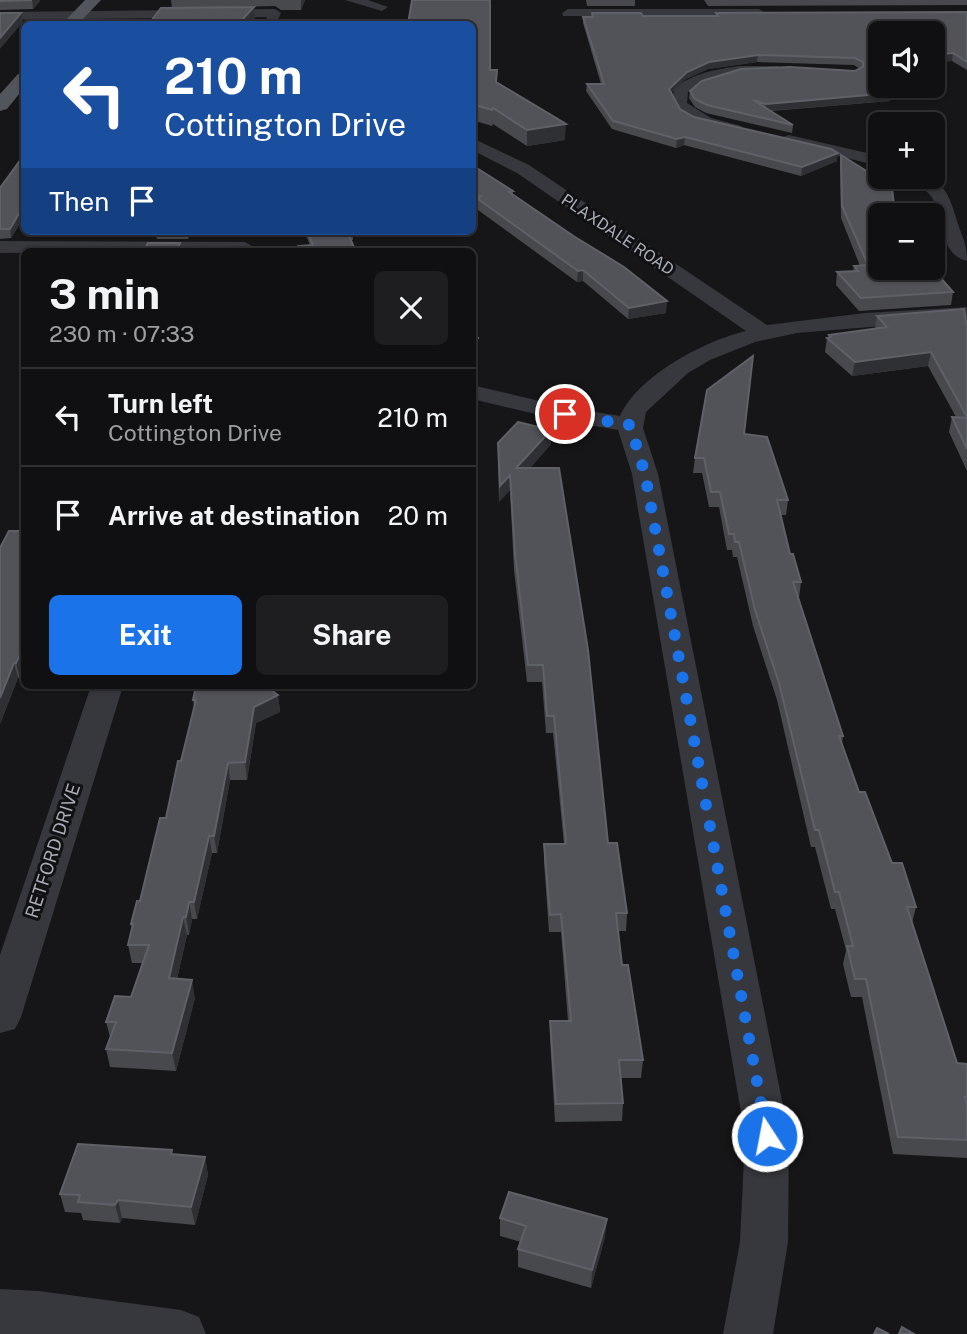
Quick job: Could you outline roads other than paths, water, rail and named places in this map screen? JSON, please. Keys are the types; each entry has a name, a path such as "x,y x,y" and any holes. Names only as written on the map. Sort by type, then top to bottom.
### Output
{"main road":[{"path":"0,106 21,82"}],"street":[{"path":"351,0 382,6"},
{"path":"668,0 678,13"},
{"path":"0,8 275,13 271,21"},
{"path":"0,16 82,11"},
{"path":"568,13 771,13"},
{"path":"751,132 700,119 687,112 679,104 681,90 690,83 724,72 801,70"},
{"path":"776,138 868,158"},
{"name":"PLAXDALE ROAD","path":"476,145 523,169 761,331"},
{"path":"933,189 940,194 952,236 967,255"},
{"path":"0,247 247,244"},
{"path":"748,1334 764,1242 767,1136 645,474 630,425 636,407 672,373 698,356 761,331 918,314 967,313"},
{"path":"476,393 565,414 630,425"},
{"name":"RETFORD DRIVE","path":"0,1017 106,689"},
{"path":"0,1313 181,1334"}]}
